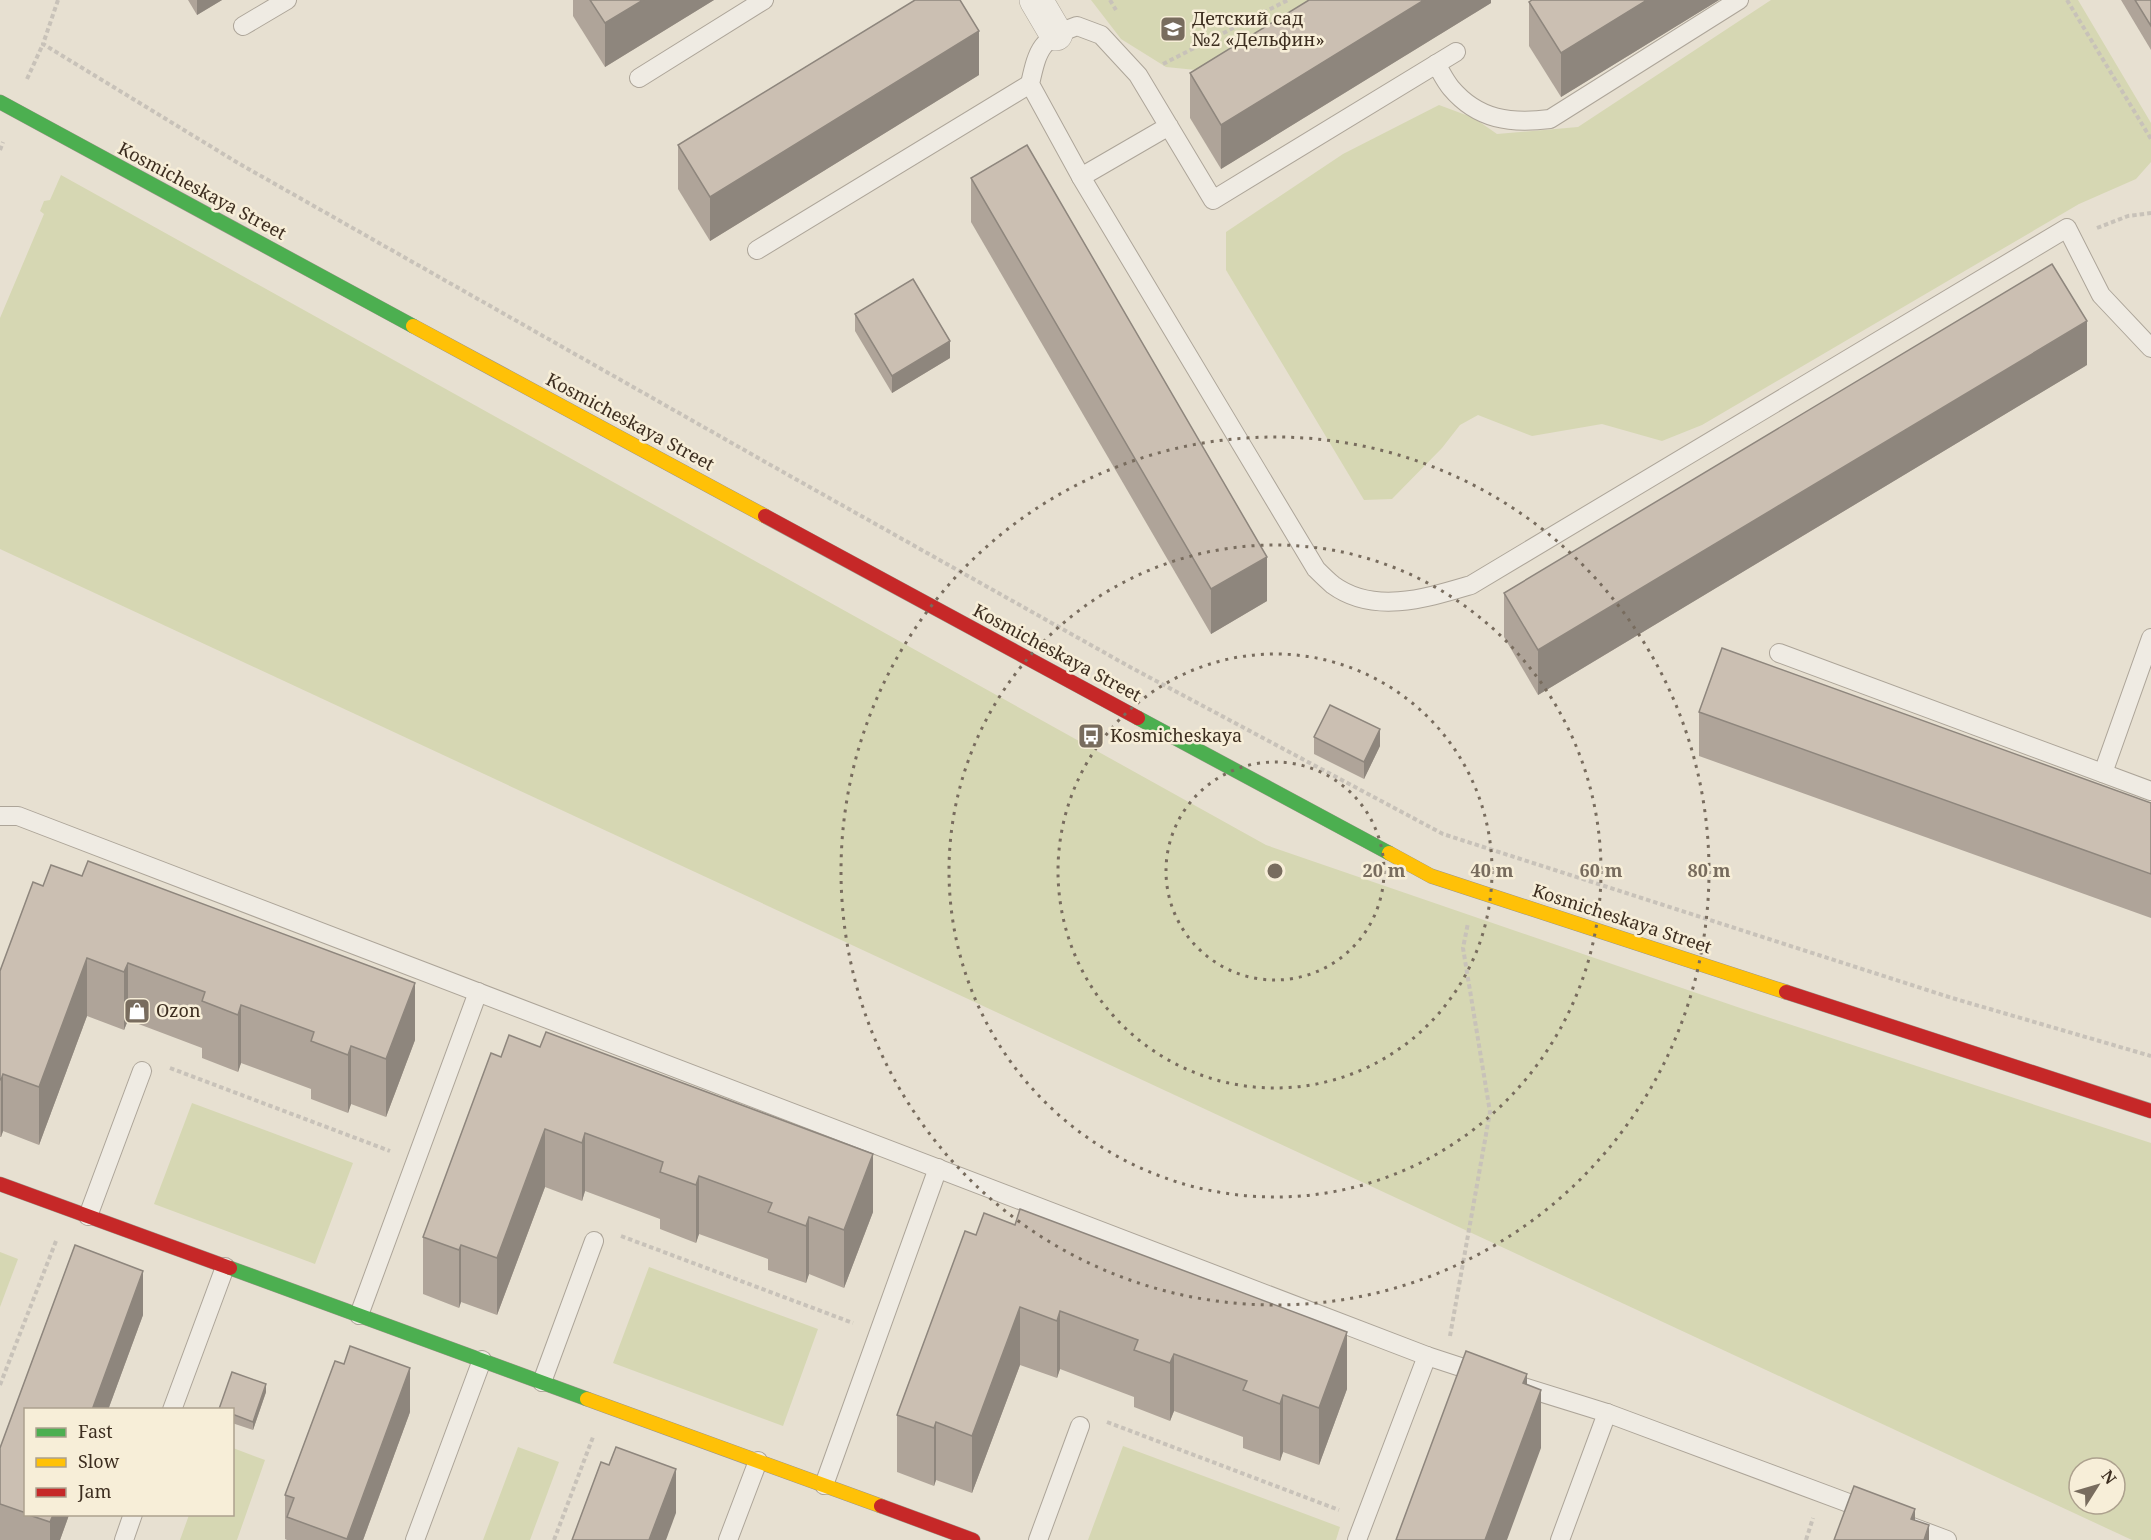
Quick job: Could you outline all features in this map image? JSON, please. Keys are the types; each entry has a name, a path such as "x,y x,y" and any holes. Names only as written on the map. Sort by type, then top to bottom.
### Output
{"street":[{"path":"1036,0 1056,34"},
{"name":"Kosmicheskaya Street","path":"0,102 1431,876 2151,1111"},
{"path":"0,1184 973,1540"}],"lane":[{"path":"243,26 287,0"},
{"path":"639,78 764,0"},
{"path":"1436,64 1451,88 1489,117 1528,122 1550,118 1739,0"},
{"path":"1456,52 1213,200 1138,75 1101,35 1077,26 1056,34 1037,53 1030,84 1081,177 1316,569 1333,585 1358,597 1395,603 1425,598 1471,585 2067,228 2100,294 2151,348"},
{"path":"757,250 1030,84"},
{"path":"1081,177 1169,126"},
{"path":"2103,773 2151,638"},
{"path":"1779,653 2151,791"},
{"path":"0,816 18,816 1445,1363 1607,1413 1947,1540"},
{"path":"359,1315 478,992"},
{"path":"88,1216 142,1071"},
{"path":"824,1485 938,1168"},
{"path":"542,1382 594,1241"},
{"path":"173,1408 225,1267"},
{"path":"1357,1540 1427,1356"},
{"path":"416,1540 482,1360"},
{"path":"1560,1540 1607,1413"},
{"path":"1038,1540 1080,1426"},
{"path":"728,1540 758,1461"},
{"path":"124,1540 133,1516"}],"path":[{"path":"58,0 43,44 237,163 1130,667 1443,834 1953,998 2151,1056"},
{"path":"1162,64 1288,0"},
{"path":"2067,0 2151,139"},
{"path":"2071,237 2128,216 2151,213"},
{"path":"1445,1363 1490,1112 1463,948 1474,890"},
{"path":"142,1071 149,1064 159,1064 416,1160"},
{"path":"0,1385 68,1209"},
{"path":"594,1241 602,1233 612,1233 879,1332"},
{"path":"554,1540 604,1405"},
{"path":"1080,1426 1086,1418 1094,1418 1364,1521"}],"green space":[{"path":"1091,0 1315,0 1196,70 1166,67 1121,39"},
{"path":"1771,0 2078,0 2151,123 2151,162 2136,179 2079,204 1702,425 1662,441 1602,424 1532,436 1478,415 1460,425 1442,448 1392,499 1364,500 1226,270 1226,232 1343,154 1439,105 1474,118 1497,134 1578,127"},
{"path":"61,175 1266,845 1746,1010 2151,1143 2151,1540 2132,1540 2080,1516 2127,1516 2127,1456 2067,1456 2067,1510 0,549 0,318 44,214 40,211 44,201 50,200"},
{"path":"192,1103 353,1163 315,1264 154,1204"},
{"path":"0,1252 18,1259 0,1307"},
{"path":"649,1267 818,1329 783,1426 613,1363"},
{"path":"1123,1446 1340,1527 1336,1540 1088,1540"},
{"path":"518,1447 559,1462 530,1540 483,1540"},
{"path":"234,1448 265,1460 237,1540 180,1540 189,1516 234,1516"}],"building":[{"path":"590,0 643,0 605,23"},
{"path":"915,0 960,0 979,31 710,197 678,145"},
{"path":"1309,0 1424,0 1221,125 1190,73"},
{"path":"1532,0 1647,0 1561,53 1529,2"},
{"path":"2135,0 2151,0 2151,26"},
{"path":"1027,145 1267,557 1211,589 971,178"},
{"path":"2052,264 2087,321 1538,650 1504,593"},
{"path":"913,279 950,341 892,376 855,314"},
{"path":"1722,648 2151,803 2151,874 1699,712"},
{"path":"1330,705 1380,729 1364,762 1314,737"},
{"path":"88,861 415,983 386,1059 351,1046 348,1055 311,1041 314,1032 241,1005 238,1015 202,1001 205,992 128,963 124,972 87,958 39,1087 3,1074 1,1080 0,971 33,882 43,886 51,865 82,876"},
{"path":"546,1032 873,1154 844,1230 809,1217 806,1226 768,1212 772,1203 699,1176 696,1185 660,1172 663,1162 585,1133 582,1143 545,1129 497,1258 461,1245 459,1250 423,1237 491,1053 501,1057 509,1035 540,1047"},
{"path":"1020,1209 1347,1332 1319,1408 1283,1395 1280,1404 1243,1390 1247,1381 1174,1354 1170,1363 1134,1350 1138,1340 1060,1311 1057,1321 1020,1307 972,1436 936,1422 934,1428 897,1415 965,1231 976,1235 984,1213 1015,1225"},
{"path":"75,1245 143,1271 93,1408 24,1408 24,1512 0,1504 0,1448"},
{"path":"350,1346 410,1368 347,1539 287,1517 294,1498 285,1495 335,1361 344,1364"},
{"path":"1466,1351 1527,1374 1523,1383 1541,1390 1485,1540 1396,1540"},
{"path":"232,1372 266,1384 253,1422 234,1415 234,1408 219,1408"},
{"path":"616,1447 676,1469 649,1540 572,1540 601,1462 609,1465"},
{"path":"1854,1486 1915,1509 1911,1519 1929,1525 1924,1540 1834,1540"},
{"path":"32,1516 53,1516 50,1522"}],"traffic: fast":[{"path":"0,102 413,326"},
{"path":"1138,718 1389,853"},
{"path":"230,1268 587,1399"}],"traffic: slow":[{"path":"413,326 765,516"},
{"path":"1389,853 1431,876 1786,992"},
{"path":"587,1399 881,1506"}],"traffic: jam":[{"path":"765,516 1138,718"},
{"path":"1786,992 2151,1111"},
{"path":"0,1184 230,1268"},
{"path":"881,1506 973,1540"}],"place":[{"name":"Детский сад №2 «Дельфин»","path":"1173,29"},
{"name":"Kosmicheskaya","path":"1091,736"},
{"name":"Ozon","path":"137,1011"}]}
